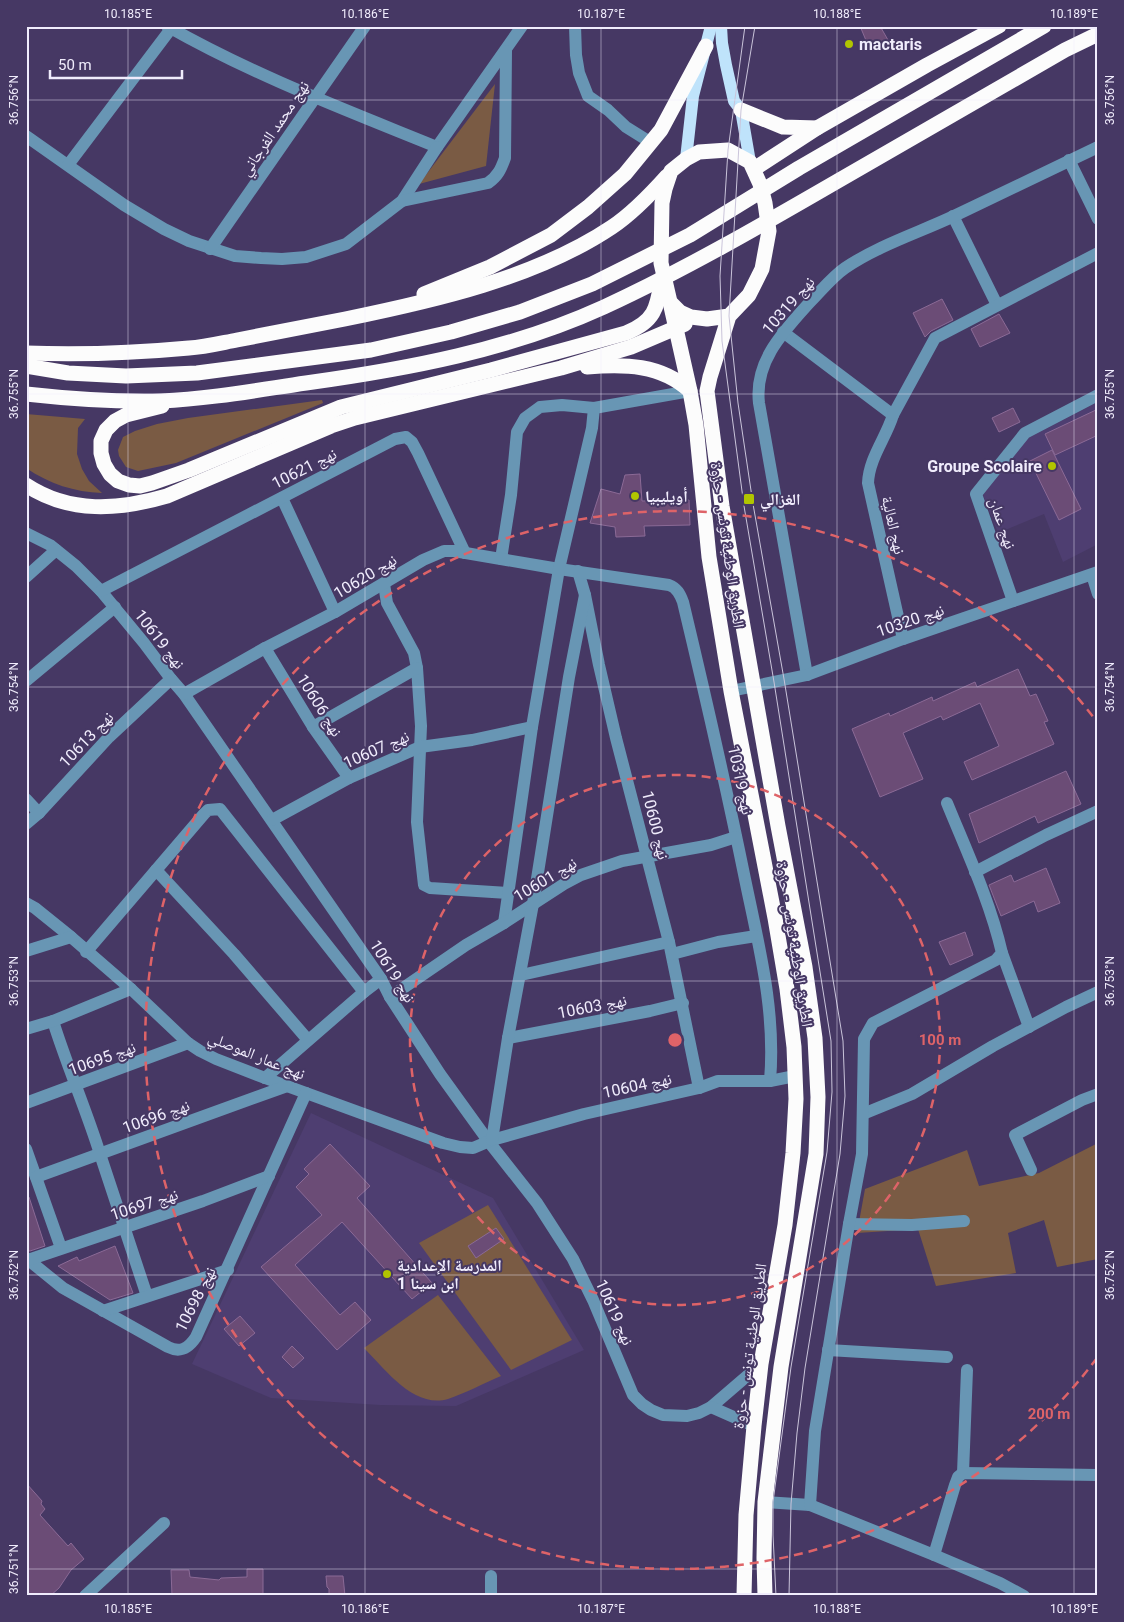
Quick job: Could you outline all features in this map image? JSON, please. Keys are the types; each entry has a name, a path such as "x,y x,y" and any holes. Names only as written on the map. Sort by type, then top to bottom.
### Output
{"highway":[{"path":"752,166 927,65 999,26"},
{"path":"26,366 68,373 126,376 197,373 371,350 451,332 520,312 592,284 690,235 799,168 1044,26"},
{"path":"26,394 79,400 160,401 194,398 376,374 455,357 530,335 602,308 695,261 1065,50 1098,34"},
{"path":"376,313 490,267 551,235 588,207 625,174 661,130 706,46"},
{"path":"741,110 784,127 817,128"},
{"path":"26,353 73,354 190,348 376,313 469,290 551,259 584,243 611,228 644,203 672,172 686,159 699,152 728,150 752,166 760,184 765,203 769,231 762,269 750,295 729,316 720,318 691,318 680,312 670,302 661,263 662,203 672,172"},
{"path":"194,398 126,415 115,420 106,430 101,441 101,453 104,464 110,474 118,481 129,485 140,486 152,483 189,470 341,407 491,370 626,333 644,324 652,316 658,301 663,272"},
{"name":"الطريق الوطنية تونس - حزوة","path":"670,302 696,425 708,557 731,691 775,918 794,1047 796,1099 793,1153 785,1225 761,1364 754,1426 746,1514 744,1596"},
{"name":"الطريق الوطنية تونس - حزوة","path":"729,316 707,391 722,506 753,686 806,967 815,1038 818,1097 816,1154 781,1366 765,1502 765,1596"},
{"path":"26,485 48,497 86,507 114,507 140,504 167,496 331,426 355,418 561,368 631,347 676,327 700,319"},
{"path":"561,368 627,365 666,374 680,382 690,391"}],"main road":[{"path":"686,159 693,96 712,26"},
{"path":"721,26 722,43 730,84 734,101 741,110 752,166"}],"street":[{"name":"نهج محمد الفرجاني","path":"210,249 365,26"},
{"path":"26,136 124,205 164,229 189,241 235,256 282,259 306,257 346,244 402,200 522,26"},
{"path":"575,26 579,73 588,96 608,110 626,127 650,142"},
{"path":"68,165 170,27 205,47 315,97 437,147"},
{"path":"402,200 488,183 496,178 505,158 506,51"},
{"name":"نهج 10319","path":"807,675 758,390 761,370 770,353 783,332 820,291 844,269 886,245 953,216 1098,147"},
{"path":"1069,160 1098,219"},
{"path":"953,216 997,305"},
{"name":"نهج العالية","path":"903,639 868,483 868,472 871,462 892,418 935,338 1098,253"},
{"path":"783,332 892,418"},
{"path":"501,559 517,432 525,418 540,407 562,405 594,408 690,391"},
{"name":"نهج عمان","path":"1013,601 976,494 1026,433 1098,395"},
{"path":"504,923 532,726 559,569 592,428 594,408"},
{"name":"نهج 10621","path":"101,591 395,439 406,437 412,442 418,452 465,553"},
{"path":"282,498 335,612"},
{"name":"نهج 10619","path":"26,533 56,550 76,566 101,591 184,694 381,979 390,997 440,1074 537,1203 573,1259 593,1300 633,1395 642,1404 663,1415 687,1416 711,1407 761,1364"},
{"path":"26,577 56,550"},
{"name":"نهج 10620","path":"184,694 265,648 335,612 423,560 444,551 454,551 578,572"},
{"name":"نهج 10319","path":"578,572 669,585 674,587 681,596 713,727 768,994 772,1053 770,1081"},
{"name":"نهج 10600","path":"578,572 585,595 599,666 670,948 699,1088"},
{"path":"1095,573 1098,594"},
{"name":"نهج 10320","path":"731,691 807,675 903,639 1095,573"},
{"path":"384,584 387,603 414,653 417,668 421,706 417,822 424,885 430,888 508,893"},
{"path":"490,1141 521,975 569,677 585,595"},
{"path":"26,681 115,607"},
{"name":"نهج 10606","path":"265,648 313,728 349,778"},
{"path":"313,728 417,668"},
{"name":"نهج 10613","path":"26,824 39,814 109,736 171,679"},
{"name":"نهج 10607","path":"272,820 349,778 420,746 472,740 532,726"},
{"path":"26,799 39,814"},
{"path":"947,803 975,872 1029,1027"},
{"path":"86,952 208,810 220,809 364,992"},
{"path":"975,872 1046,835 1098,811"},
{"name":"نهج 10601","path":"390,997 466,945 581,875 622,861 711,845 736,837"},
{"path":"156,870 234,954 308,1040"},
{"name":"نهج عمار الموصلي","path":"26,903 71,937 86,952 132,989 188,1043 216,1059 443,1143 473,1148 490,1141"},
{"path":"521,975 670,948 756,936"},
{"path":"26,951 71,937"},
{"path":"810,1505 815,1431 862,1154 864,1039 873,1023 996,960 1002,953"},
{"path":"265,1078 381,979"},
{"path":"26,1029 52,1021 132,989"},
{"path":"863,1114 912,1094 1029,1027 1098,992"},
{"name":"نهج 10603","path":"508,1038 650,1011 682,1003"},
{"path":"52,1021 100,1154 147,1296"},
{"name":"نهج 10695","path":"26,1103 188,1043"},
{"name":"نهج 10604","path":"490,1141 584,1114 699,1088 718,1081 770,1081 795,1076"},
{"name":"نهج 10696","path":"36,1177 287,1086"},
{"name":"نهج 10698","path":"27,1259 63,1288 103,1311 173,1349 185,1349 196,1338 306,1093"},
{"path":"1031,1170 1015,1134 1082,1100 1098,1094"},
{"path":"26,1149 61,1248"},
{"name":"نهج 10697","path":"27,1259 203,1202 269,1176"},
{"path":"849,1224 912,1225 964,1221"},
{"path":"103,1311 228,1270"},
{"path":"828,1350 948,1356"},
{"path":"963,1473 967,1370"},
{"path":"711,1407 754,1426"},
{"path":"934,1555 955,1485 958,1477 963,1473 1098,1475"},
{"path":"765,1502 810,1505 1000,1583 1024,1596"},
{"path":"86,1596 164,1523"},
{"path":"491,1576 491,1596"}],"shaded area":[{"path":"495,84 486,166 419,184"},
{"path":"322,400 323,403 176,463 138,471 126,467 119,456 118,450 123,437 157,424"},
{"name":"Groupe Scolaire","path":"1098,402 1098,544 1063,562 1044,514 998,533 983,495 1028,438"},
{"path":"26,414 85,419 78,428 77,454 82,469 89,481 102,493 82,491 63,486 44,479 26,468"},
{"name":"المدرسة الإعدادية ابن سينا 1","path":"311,1113 493,1198 584,1350 456,1406 380,1405 271,1398 192,1364"},
{"path":"1096,1144 1098,1147 1098,1259 1057,1267 1044,1220 1008,1233 1016,1273 936,1286 918,1229 857,1233 865,1189 967,1150 979,1186 1039,1173"},
{"path":"488,1205 572,1340 511,1370 419,1243"},
{"path":"438,1295 501,1376 455,1397 435,1401 412,1393 401,1385 364,1348"}],"building":[{"path":"860,26 880,26 888,40 870,50"},
{"path":"942,299 953,320 931,331 925,337 913,313"},
{"path":"999,314 1010,333 980,347 971,329"},
{"path":"1013,408 1020,422 999,432 992,418"},
{"path":"1098,409 1098,435 1055,455 1045,434"},
{"path":"1052,450 1081,509 1059,520 1030,461"},
{"path":"640,474 642,501 689,500 690,525 644,526 645,536 616,537 615,527 590,523 601,489 620,494 625,475"},
{"path":"1018,669 1030,696 1036,694 1048,721 1044,722 1054,744 972,780 964,762 999,746 980,703 943,720 941,716 903,733 923,779 880,797 852,729 889,713 890,716 932,697 933,701 975,682 977,687"},
{"path":"1066,771 1081,804 1038,823 1035,816 979,843 969,814"},
{"path":"1046,868 1060,903 1038,912 1034,901 1001,916 989,885 1011,875 1014,882"},
{"path":"965,932 973,955 950,965 939,942"},
{"path":"330,1144 370,1186 357,1198 432,1283 412,1299 342,1222 295,1265 340,1315 355,1302 371,1320 337,1350 261,1267 322,1215 296,1187 309,1174 304,1169"},
{"path":"29,1197 45,1246 30,1251 26,1250 26,1198"},
{"path":"496,1228 504,1239 476,1258 468,1246"},
{"path":"115,1246 133,1293 110,1300 58,1266 77,1257 79,1261"},
{"path":"240,1316 255,1333 239,1346 224,1329"},
{"path":"292,1346 304,1358 293,1368 282,1357"},
{"path":"26,1483 42,1501 41,1504 45,1509 40,1515 68,1546 71,1543 84,1559 71,1570 59,1588 50,1596 26,1596"},
{"path":"247,1569 263,1569 263,1596 172,1596 171,1570 189,1570 190,1577 219,1580 221,1578 247,1577"},
{"path":"326,1576 343,1576 345,1596 329,1596"}],"tram line":[{"path":"745,26 728,150 720,276 722,341 744,506 831,1041 832,1092 827,1152 791,1367 773,1502 776,1596"},
{"path":"755,26 741,110 729,316 738,403 753,504 784,679 843,1041 845,1096 840,1154 805,1368 797,1433 791,1504 789,1596"}],"place":[{"name":"mactaris","path":"849,44"},
{"name":"Groupe Scolaire","path":"1052,466"},
{"name":"أويليبيا","path":"635,496"},
{"name":"الغزالي","path":"749,499"},
{"name":"المدرسة الإعدادية ابن سينا 1","path":"387,1274"}]}
